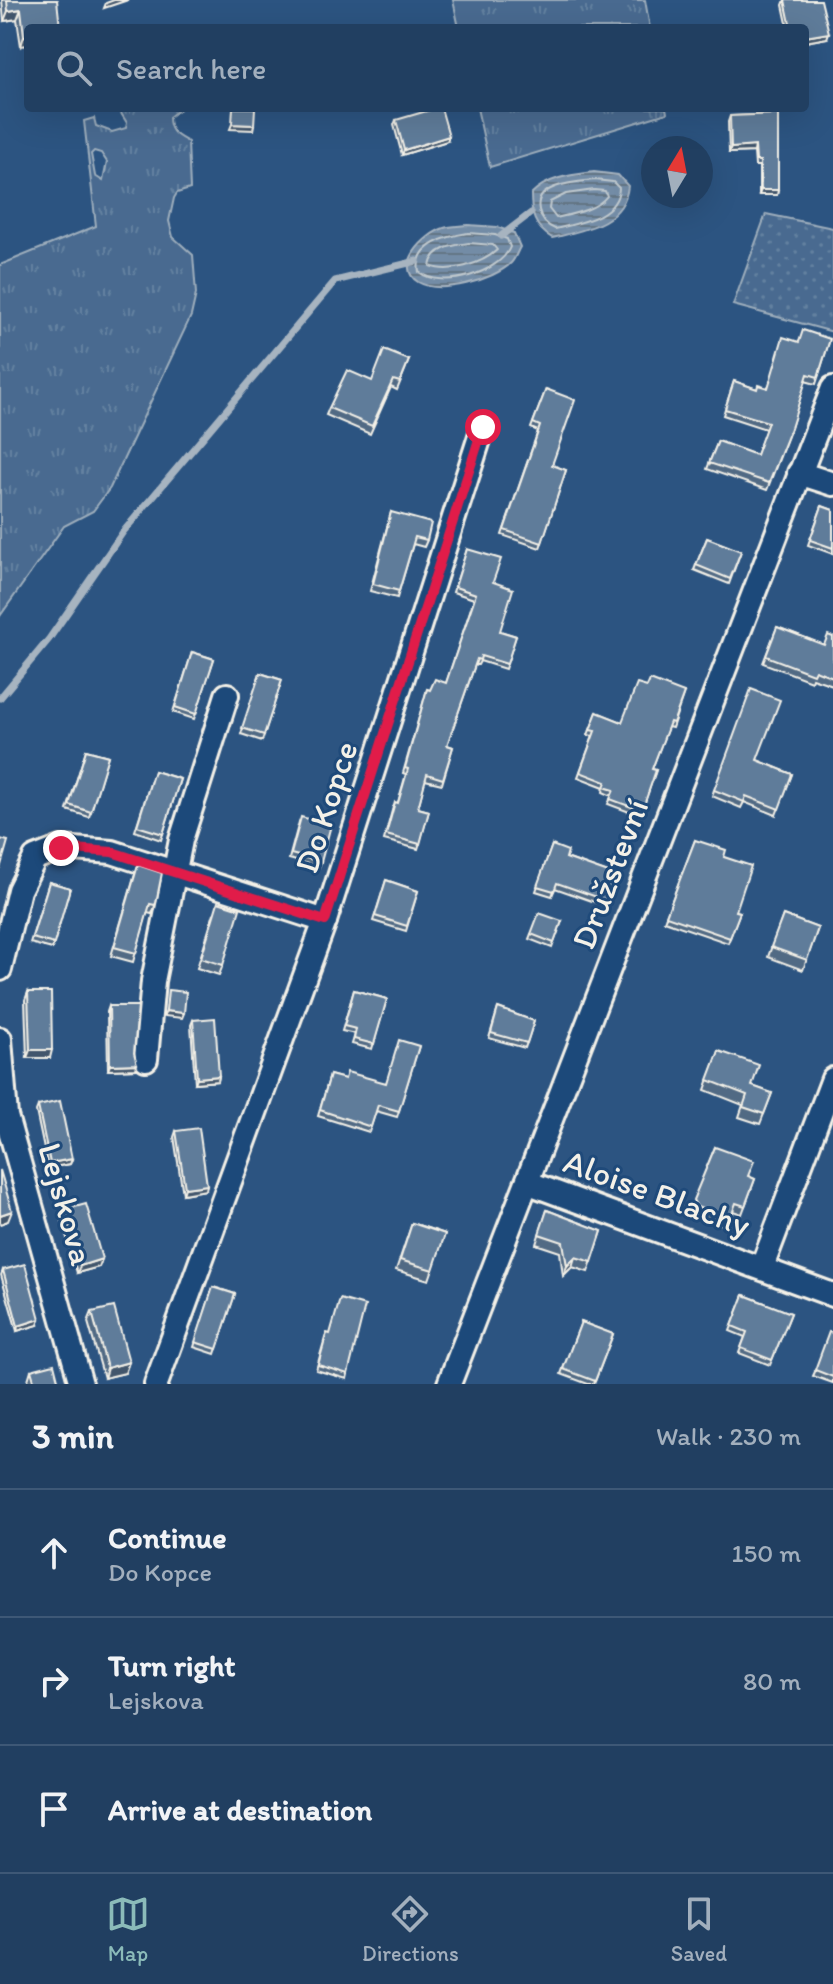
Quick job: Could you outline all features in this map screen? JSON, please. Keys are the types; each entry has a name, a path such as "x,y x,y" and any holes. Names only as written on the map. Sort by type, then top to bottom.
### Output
{"street":[{"name":"Družstevní","path":"449,1384 833,388"},
{"name":"Do Kopce","path":"156,1384 325,921 483,427"},
{"path":"799,473 833,484"},
{"path":"146,1059 153,981 181,840 227,695"},
{"path":"0,969 19,890 35,858 61,848 112,852 325,921"},
{"name":"Lejskova","path":"0,1039 6,1116 81,1384"},
{"name":"Aloise Blachy","path":"762,1267 833,1079"},
{"name":"Aloise Blachy","path":"529,1183 833,1295"}],"green space":[{"path":"453,0 645,0 649,24 458,24"},
{"path":"120,112 176,112 169,117 170,126 188,142 190,189 177,193 169,221 173,237 193,255 196,294 191,316 110,488 93,511 64,526 0,616 0,265 96,226 84,121 94,118 96,126 112,132 126,128 127,123","holes":["94,151 101,153 107,162 103,181 95,176 91,154"]},
{"path":"478,112 667,112 667,113 490,167"},
{"path":"766,214 833,228 833,332 733,305"}],"water":[{"path":"594,172 618,175 628,186 619,209 611,217 589,228 552,238 546,234 535,219 531,194 552,180"},
{"path":"468,225 497,227 514,233 520,247 512,261 492,275 453,286 428,286 411,275 410,259 428,237 444,228"}],"building":[{"path":"7,0 57,0 60,24 24,24 24,36 21,9 8,11"},
{"path":"785,0 821,0 829,33 809,36 809,24 790,24"},
{"path":"233,112 255,112 254,125 232,124"},
{"path":"423,112 442,112 449,136 404,150 396,120"},
{"path":"778,114 778,190 761,190 760,161 756,161 755,146 731,148 730,116"},
{"path":"803,330 830,339 818,377 808,374 769,483 709,463 718,441 756,455 768,422 725,409 734,381 757,389 758,385 768,388 783,337 799,342"},
{"path":"384,350 409,360 400,382 393,380 372,426 329,408 347,370 372,381"},
{"path":"546,389 575,400 552,465 566,470 542,543 504,530 540,426 533,423"},
{"path":"822,506 833,510 833,548 810,540"},
{"path":"391,512 431,523 427,540 415,537 399,591 373,584"},
{"path":"707,538 741,551 730,579 696,565"},
{"path":"467,549 501,559 493,582 513,589 500,631 516,636 507,664 481,656 480,660 477,659 447,745 453,747 443,779 427,774 418,808 429,811 420,844 386,835 408,769 405,768 427,689 430,690 435,679 446,683 476,594 455,587"},
{"path":"777,627 824,645 828,635 833,637 833,677 815,670 813,674 766,656"},
{"path":"192,652 214,659 196,714 175,707"},
{"path":"260,673 282,680 264,735 242,728"},
{"path":"650,680 684,693 652,769 656,770 642,811 610,799 614,790 604,787 606,782 580,772 595,731 590,730 597,712 622,722 637,684 647,687"},
{"path":"751,689 780,700 757,760 792,774 779,809 746,796 744,802 714,790"},
{"path":"86,750 108,756 91,812 69,805"},
{"path":"154,771 180,779 163,834 137,826"},
{"path":"301,817 331,825 321,862 291,854"},
{"path":"0,839 8,841 0,869"},
{"path":"695,840 726,850 724,857 751,866 730,938 666,916"},
{"path":"552,845 568,851 566,858 617,876 608,901 557,883 554,891 537,886"},
{"path":"138,865 162,873 156,903 150,904 136,953 114,947"},
{"path":"386,880 418,891 407,926 375,916"},
{"path":"49,882 70,888 54,944 32,938"},
{"path":"218,902 240,909 223,965 201,958"},
{"path":"539,913 562,921 554,943 531,934"},
{"path":"783,915 818,928 807,960 771,947"},
{"path":"168,990 186,992 184,1013 166,1011"},
{"path":"354,990 387,999 374,1044 354,1039 356,1029 344,1026"},
{"path":"28,992 51,992 52,1050 30,1050"},
{"path":"109,1006 138,1006 134,1053 137,1064 110,1065"},
{"path":"498,1008 534,1021 527,1043 491,1033"},
{"path":"215,1018 219,1076 197,1078 193,1020"},
{"path":"399,1040 419,1046 399,1111 378,1105 371,1127 320,1110 330,1075 345,1079 347,1072 386,1083"},
{"path":"719,1051 759,1065 752,1086 772,1093 764,1114 743,1107 747,1095 708,1080"},
{"path":"60,1101 72,1159 50,1163 38,1106"},
{"path":"199,1128 207,1185 185,1188 176,1131"},
{"path":"715,1147 754,1161 748,1176 755,1179 745,1206 736,1203 730,1219 697,1207 693,1200"},
{"path":"0,1170 12,1211 0,1215"},
{"path":"86,1204 102,1259 80,1266 64,1210"},
{"path":"547,1210 602,1231 592,1262 575,1257 567,1266 563,1242 539,1234"},
{"path":"412,1223 445,1234 433,1270 400,1260"},
{"path":"25,1264 40,1319 18,1326 3,1270"},
{"path":"213,1287 235,1294 217,1349 195,1342"},
{"path":"744,1295 791,1313 772,1360 741,1348 747,1332 732,1326"},
{"path":"340,1299 365,1306 348,1374 318,1365"},
{"path":"114,1307 129,1362 107,1368 92,1312"},
{"path":"581,1322 613,1334 595,1381 563,1369"},
{"path":"829,1332 833,1333 833,1377 815,1370"},
{"path":"54,1364 59,1384 35,1384 31,1370"}],"waterway":[{"path":"501,236 531,213"},
{"path":"0,698 49,639 123,532 335,281 417,261"}],"route":[{"path":"61,848 112,852 325,921 483,427"}]}
